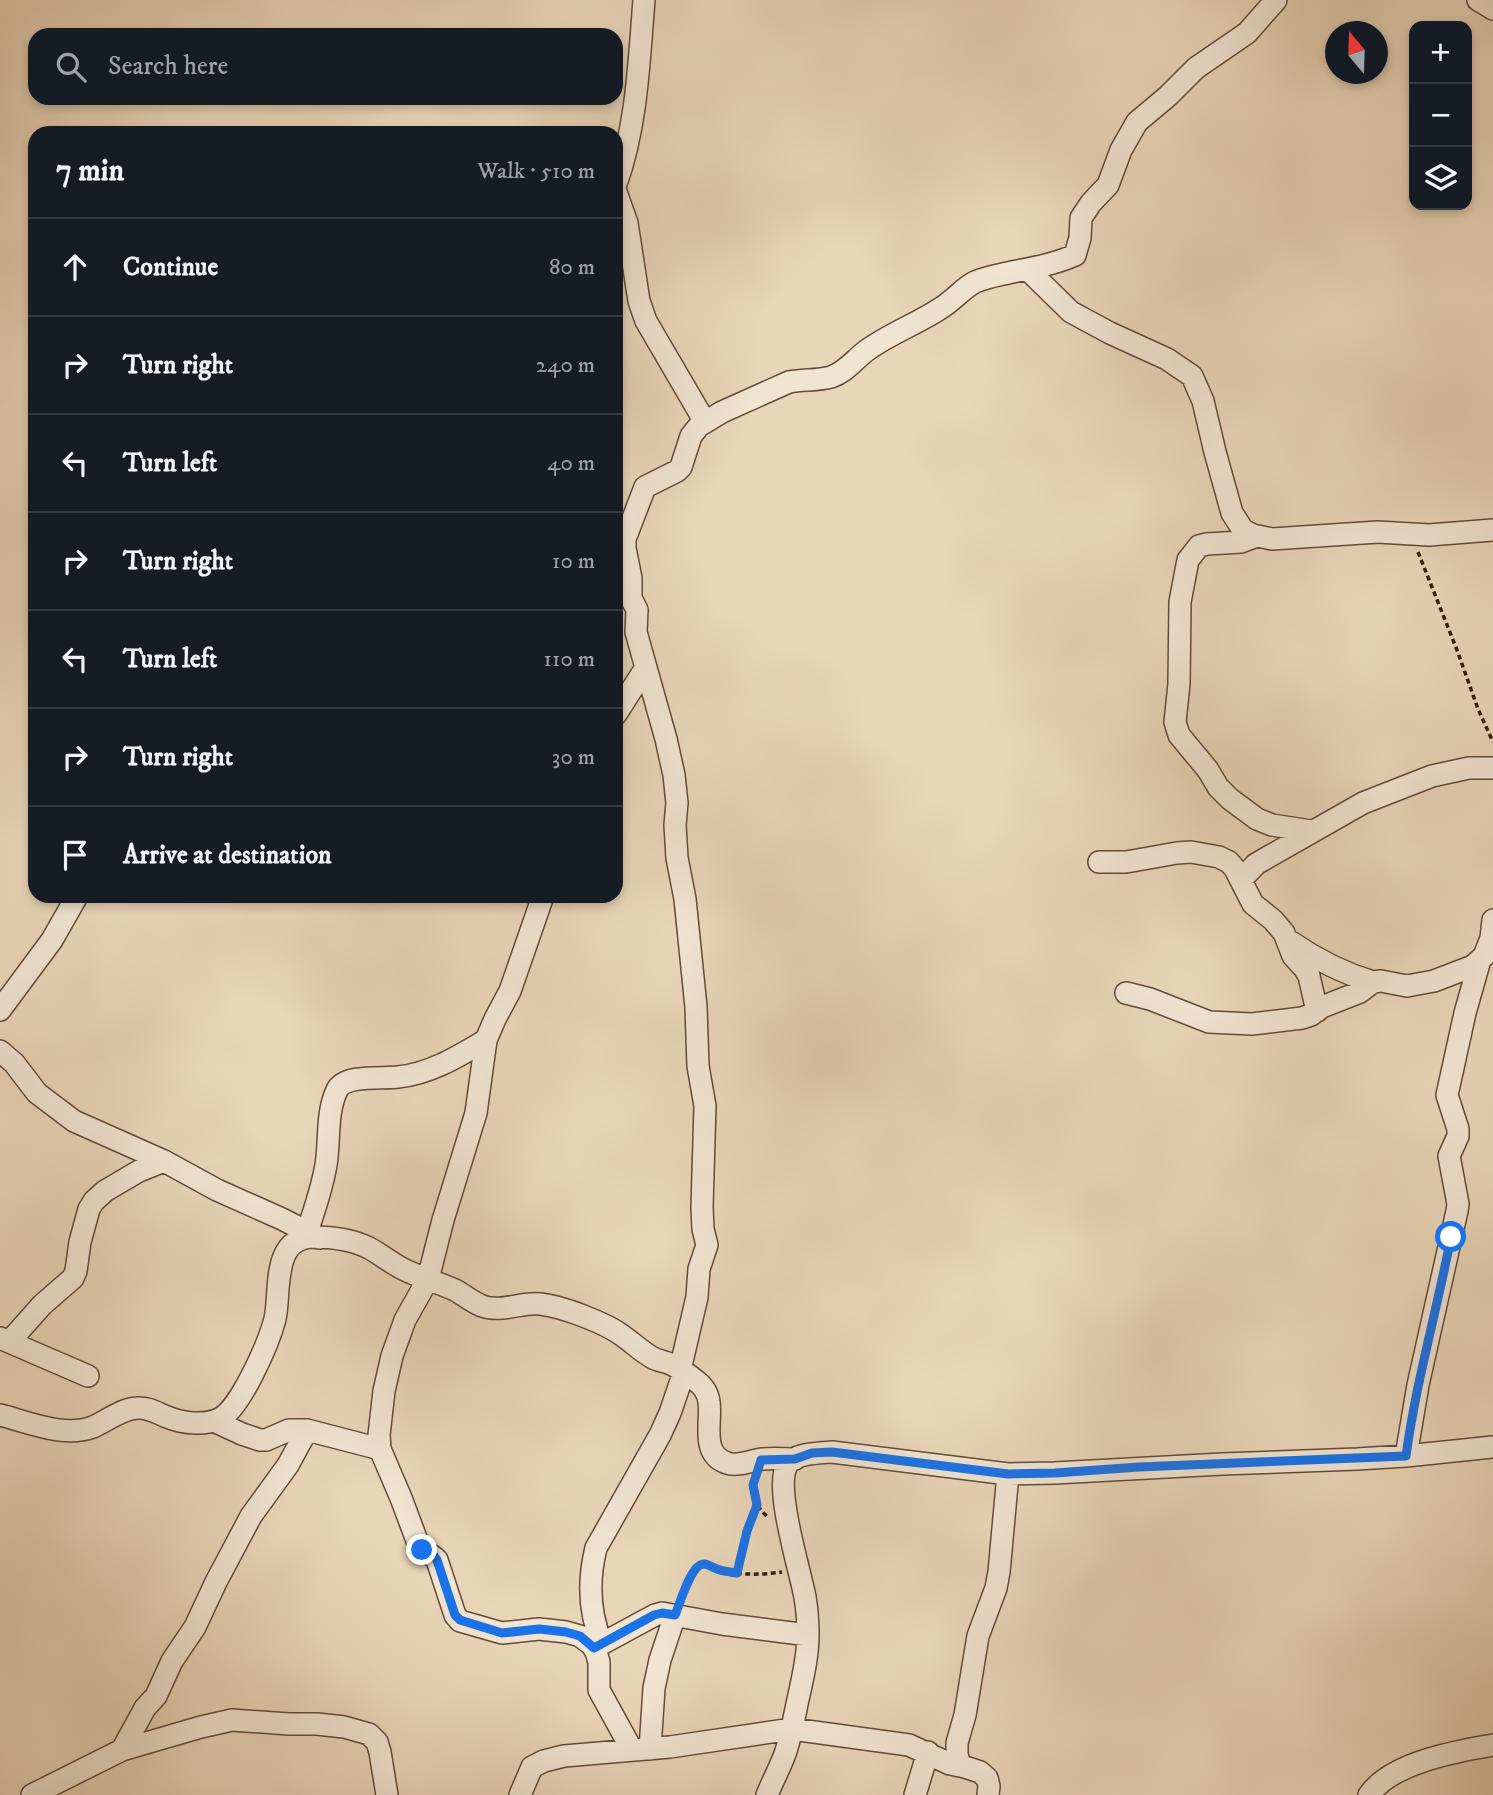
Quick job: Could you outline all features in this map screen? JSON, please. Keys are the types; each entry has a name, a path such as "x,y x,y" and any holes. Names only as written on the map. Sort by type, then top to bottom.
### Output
{"street":[{"path":"623,160 634,107 644,0"},
{"path":"641,1749 599,1690 591,1566 596,1548 670,1413 682,1371 697,1297 699,1269 707,1245 702,1207 705,1107 698,1066 696,1007 685,899 677,858 674,775 636,632 637,610 631,598 625,539 645,487 681,467 691,436 705,422 789,382 832,376 845,370 865,352 944,307 975,282 1075,255 1080,238 1081,218 1108,185 1121,150 1137,122 1196,68 1247,33 1276,0"},
{"path":"1478,0 1493,9"},
{"path":"623,212 639,302 646,320 705,422"},
{"path":"1027,269 1071,312 1167,359 1192,376 1203,401 1233,513 1243,530 1272,539 1493,530"},
{"path":"1258,536 1241,542 1199,546 1188,560 1180,602 1175,722 1179,735 1230,799 1257,819 1272,825 1311,831"},
{"path":"623,703 645,669"},
{"path":"1241,880 1256,864 1363,803 1400,787 1448,772 1478,767 1493,768"},
{"path":"1099,862 1126,862 1177,853 1203,853 1229,862 1253,904 1278,925 1293,956 1309,976 1317,1011"},
{"path":"0,1010 52,940 73,903"},
{"path":"541,903 510,991 486,1040 476,1113 428,1279 404,1320 392,1356 384,1391 380,1449 419,1546 437,1560 455,1615 460,1620 502,1633 539,1629 566,1632 598,1646"},
{"path":"1406,1456 1418,1385 1458,1204 1449,1156 1458,1136 1458,1129 1447,1095 1465,1013 1485,958 1493,920"},
{"path":"1286,939 1312,957 1346,974 1373,982 1407,986 1434,981 1485,958"},
{"path":"1126,993 1150,999 1209,1022 1267,1024 1302,1018 1360,992 1373,982"},
{"path":"313,1235 327,1163 330,1119 342,1084 352,1080 401,1077 424,1072 441,1066 486,1040"},
{"path":"0,1051 14,1063 37,1093 74,1121 164,1160 228,1195 313,1235 355,1242 370,1248 401,1268 457,1291 483,1306 493,1308 536,1303 550,1305 603,1324 654,1358 674,1366 697,1381 709,1402 710,1444 715,1454 726,1463 795,1459"},
{"path":"88,1376 5,1340 73,1278 89,1209 94,1201 105,1191 139,1171 164,1160"},
{"path":"0,1415 71,1430 91,1428 126,1411 140,1408 189,1422 214,1421 227,1414 253,1376 275,1319 281,1262 293,1243 313,1235"},
{"path":"214,1421 260,1440 289,1430 307,1430 380,1449"},
{"path":"122,1751 145,1708 156,1696 172,1661 195,1627 251,1516 288,1465 307,1430"},
{"path":"767,1795 786,1751 806,1663 808,1635 805,1597 789,1528 785,1486 786,1467 795,1459 812,1453 832,1452 1008,1474 1406,1456 1493,1447"},
{"path":"960,1766 957,1743 965,1715 978,1636 996,1588 999,1572 1008,1474"},
{"path":"598,1646 662,1613 808,1635"},
{"path":"641,1749 660,1660 675,1615"},
{"path":"32,1795 122,1751 232,1720 344,1727 369,1734 377,1742 380,1752 387,1795"},
{"path":"520,1795 533,1767 564,1756 670,1747 792,1728 909,1745 950,1765 973,1769 987,1778 988,1795"},
{"path":"931,1754 948,1750 957,1743"},
{"path":"1370,1795 1378,1783 1389,1775 1410,1766 1462,1750 1493,1745"},
{"path":"915,1795 931,1754"}],"path":[{"path":"1410,534 1493,742"},
{"path":"761,1460 753,1485 757,1505 766,1516 789,1528"},
{"path":"737,1573 747,1531 757,1505"},
{"path":"675,1615 691,1575 696,1567 704,1564 718,1570 737,1573 798,1570"}],"route":[{"path":"422,1550 437,1560 455,1615 460,1620 502,1633 539,1629 566,1632 580,1636 594,1648 654,1615 675,1615 691,1575 700,1564 737,1573 747,1531 757,1505 753,1485 761,1460 765,1459 795,1459 812,1453 832,1452 1008,1474 1406,1456 1418,1385 1451,1237"}]}
